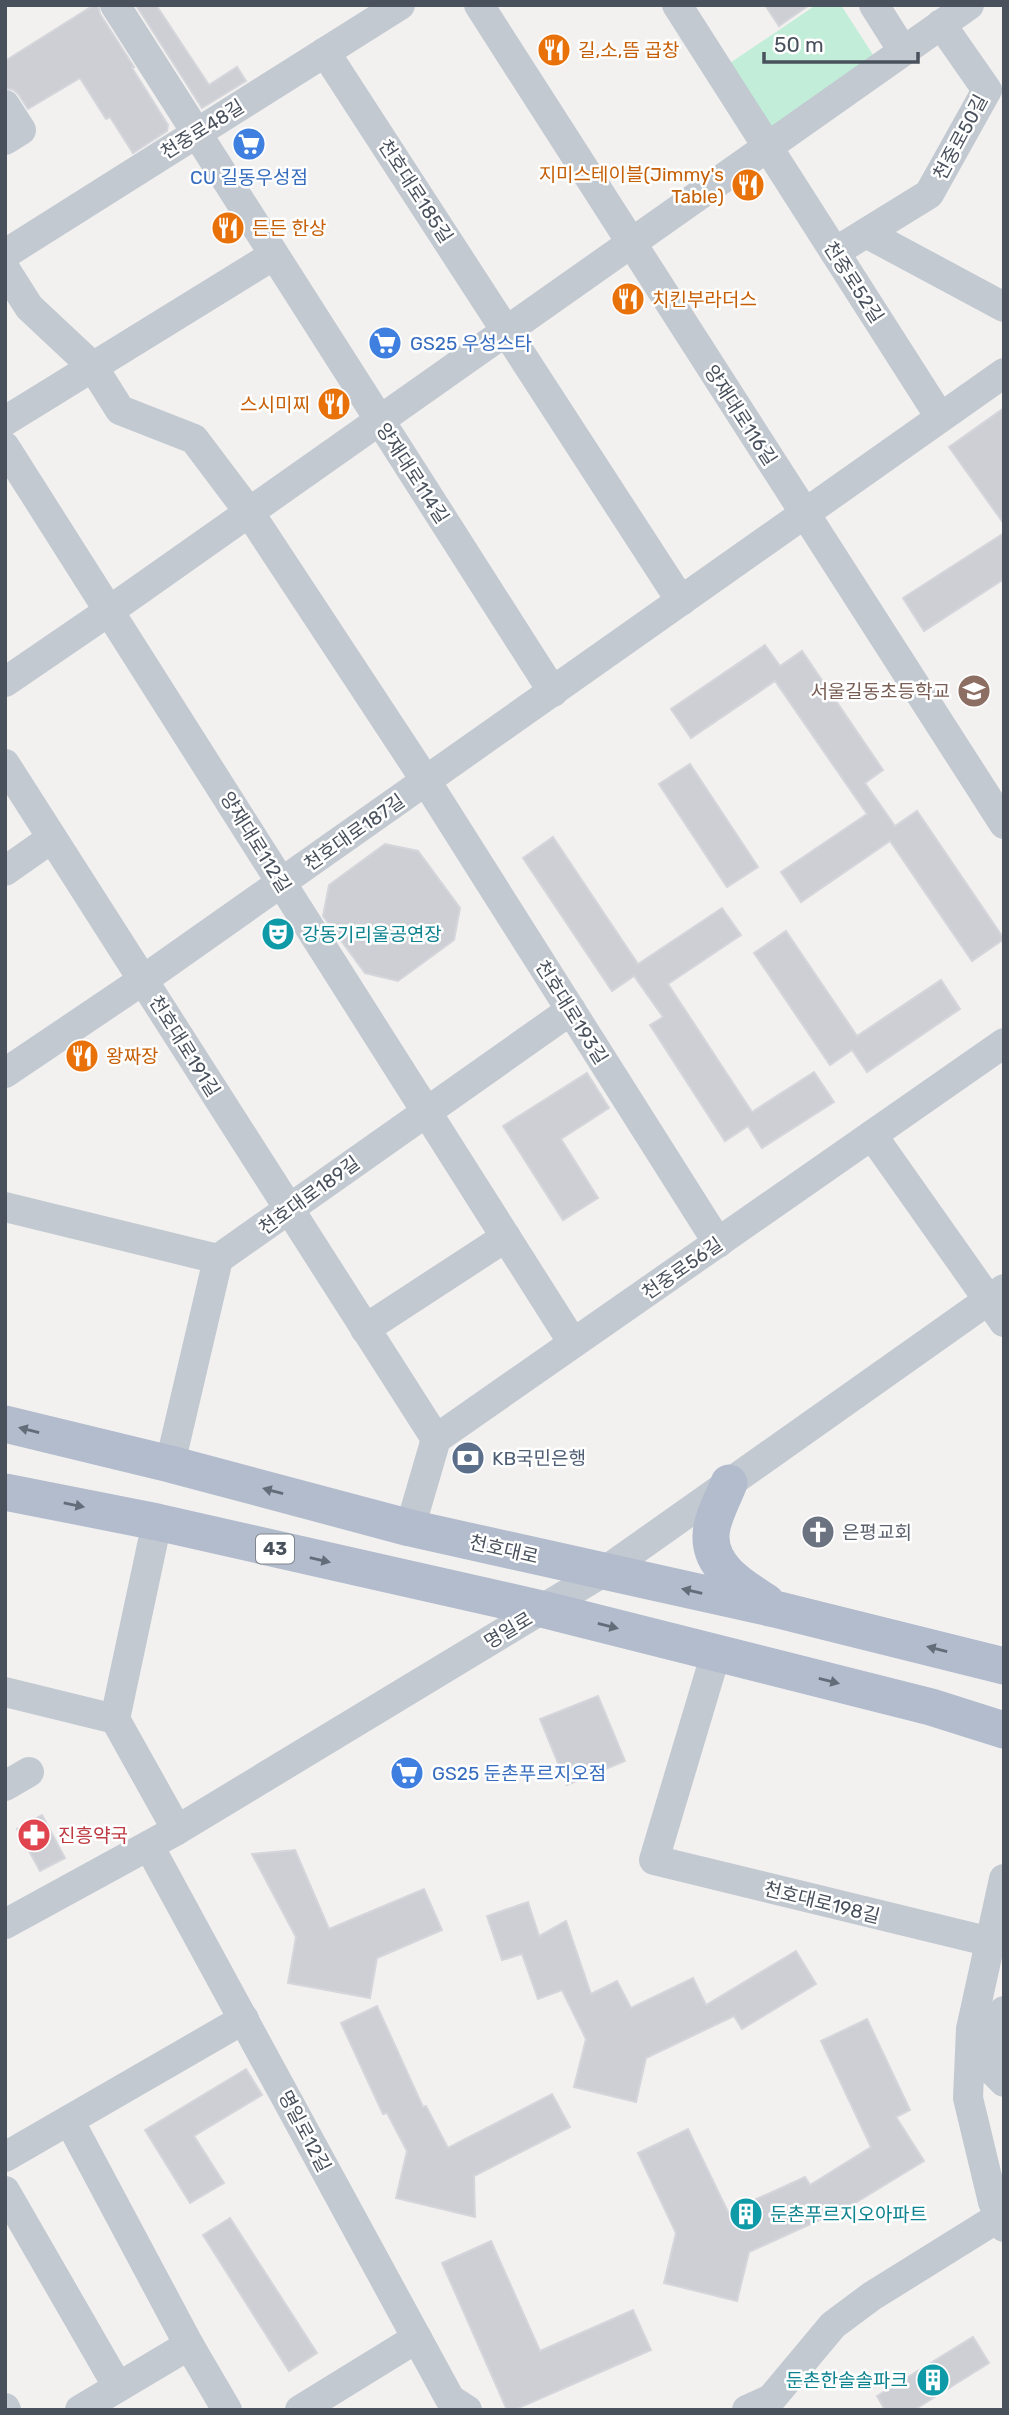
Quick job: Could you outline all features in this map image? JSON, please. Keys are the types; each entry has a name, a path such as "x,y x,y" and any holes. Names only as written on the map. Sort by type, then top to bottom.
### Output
{"main road":[{"name":"천호대로","path":"5,1424 170,1464 410,1528 779,1610 1004,1666"},
{"path":"729,1483 711,1536 714,1551 720,1564 733,1580 779,1610"},
{"name":"43","path":"5,1492 157,1522 542,1609 931,1707 1004,1730"}],"street":[{"name":"양재대로114길","path":"115,5 553,692"},
{"name":"천중로48길","path":"5,254 400,5"},
{"name":"양재대로116길","path":"479,5 1004,824"},
{"path":"677,5 767,146"},
{"path":"874,5 903,51"},
{"path":"5,682 969,5"},
{"name":"천중로50길","path":"835,252 929,194 987,90 941,24"},
{"name":"천호대로185길","path":"325,52 506,331"},
{"path":"5,105 21,130 5,140"},
{"name":"천중로52길","path":"767,146 940,417"},
{"name":"천중로52길","path":"866,233 1004,307"},
{"path":"5,421 274,255"},
{"path":"5,268 29,307 93,367 120,410 194,439 249,513 426,781"},
{"path":"506,331 681,601"},
{"path":"804,514 1004,373"},
{"name":"양재대로112길","path":"5,447 573,1343"},
{"name":"천호대로187길","path":"5,1073 143,981 804,514"},
{"name":"천호대로191길","path":"5,764 436,1439"},
{"name":"천호대로193길","path":"426,781 718,1243"},
{"path":"5,871 52,838"},
{"name":"천호대로189길","path":"218,1259 571,1010"},
{"name":"천중로56길","path":"436,1439 1004,1044"},
{"name":"명일로","path":"5,1924 177,1830 605,1571 729,1483 999,1304 872,1135"},
{"path":"5,1207 218,1259 170,1464"},
{"path":"365,1328 506,1237"},
{"path":"410,1528 436,1439"},
{"path":"157,1522 115,1719 177,1830"},
{"name":"천호대로198길","path":"716,1653 654,1860 991,1942"},
{"path":"5,1692 115,1719"},
{"name":"명일로12길","path":"149,1846 450,2399 467,2410"},
{"path":"747,2410 771,2399 833,2326 872,2296 1002,2222 993,2202 968,2101 971,2029 1004,1879"},
{"path":"1004,2011 988,2066 1004,2082"},
{"path":"5,2157 244,2019"},
{"path":"69,2120 189,2345 227,2410"},
{"path":"5,2191 118,2387"},
{"path":"300,2410 417,2338"},
{"path":"80,2410 189,2345"}],"green space":[{"path":"816,5 841,5 877,61 770,137 724,67"}],"building":[{"path":"98,5 100,14 168,125 167,131 133,153 110,117 106,119 80,78 28,109 14,90 5,88 5,61"},
{"path":"136,5 156,5 209,85 237,67 246,81 202,108"},
{"path":"765,5 809,5 779,26"},
{"path":"1004,408 1004,524 949,447"},
{"path":"1004,533 1004,579 924,631 903,598"},
{"path":"765,645 780,666 802,651 883,770 865,783 895,826 917,811 1004,939 972,961 890,841 801,902 781,872 867,814 775,681 691,738 671,709"},
{"path":"690,764 758,867 727,887 659,784"},
{"path":"553,837 638,964 722,908 741,935 668,984 752,1112 814,1072 834,1102 762,1148 748,1126 725,1141 650,1025 663,1017 634,976 612,991 523,858"},
{"path":"385,844 418,851 460,908 454,940 398,981 365,973 323,916 329,885"},
{"path":"786,931 857,1036 941,980 960,1009 867,1072 852,1050 830,1065 754,953"},
{"path":"587,1073 609,1108 561,1139 598,1198 563,1220 503,1126"},
{"path":"598,1696 625,1761 567,1785 540,1719"},
{"path":"42,1815 65,1858 40,1871 17,1829"},
{"path":"295,1850 329,1929 424,1889 442,1930 377,1958 370,1998 288,1983 296,1937 252,1854"},
{"path":"528,1902 539,1936 566,1921 591,1994 617,1981 631,2008 693,1978 706,2005 796,1951 816,1984 742,2029 734,2016 646,2058 636,2102 574,2087 586,2039 562,1990 538,1999 522,1954 502,1960 487,1916"},
{"path":"377,2006 423,2107 426,2106 448,2148 552,2094 570,2127 474,2176 475,2217 396,2198 407,2151 387,2113 383,2114 341,2023"},
{"path":"867,2019 910,2110 896,2117 924,2161 850,2206 749,2252 737,2301 664,2283 676,2233 638,2153 688,2129 728,2212 805,2177 810,2185 871,2147 821,2041"},
{"path":"246,2069 262,2095 194,2136 224,2183 190,2203 145,2130"},
{"path":"230,2218 317,2353 289,2371 203,2235"},
{"path":"491,2241 540,2351 633,2310 651,2350 514,2410 507,2410 442,2263"},
{"name":"둔촌한솔솔파크","path":"973,2337 989,2363 914,2410 885,2410 877,2396"}],"place":[{"name":"길,소,뜸 곱창","path":"554,50"},
{"name":"CU 길동우성점","path":"249,144"},
{"name":"지미스테이블(Jimmy's Table)","path":"748,185"},
{"name":"든든 한상","path":"228,228"},
{"name":"치킨부라더스","path":"628,299"},
{"name":"GS25 우성스타","path":"385,343"},
{"name":"스시미찌","path":"334,404"},
{"name":"서울길동초등학교","path":"974,691"},
{"name":"강동기리울공연장","path":"278,934"},
{"name":"왕짜장","path":"82,1056"},
{"name":"KB국민은행","path":"468,1458"},
{"name":"은평교회","path":"818,1532"},
{"name":"GS25 둔촌푸르지오점","path":"407,1773"},
{"name":"진흥약국","path":"34,1835"},
{"name":"둔촌푸르지오아파트","path":"746,2214"},
{"name":"둔촌한솔솔파크","path":"933,2380"}]}
